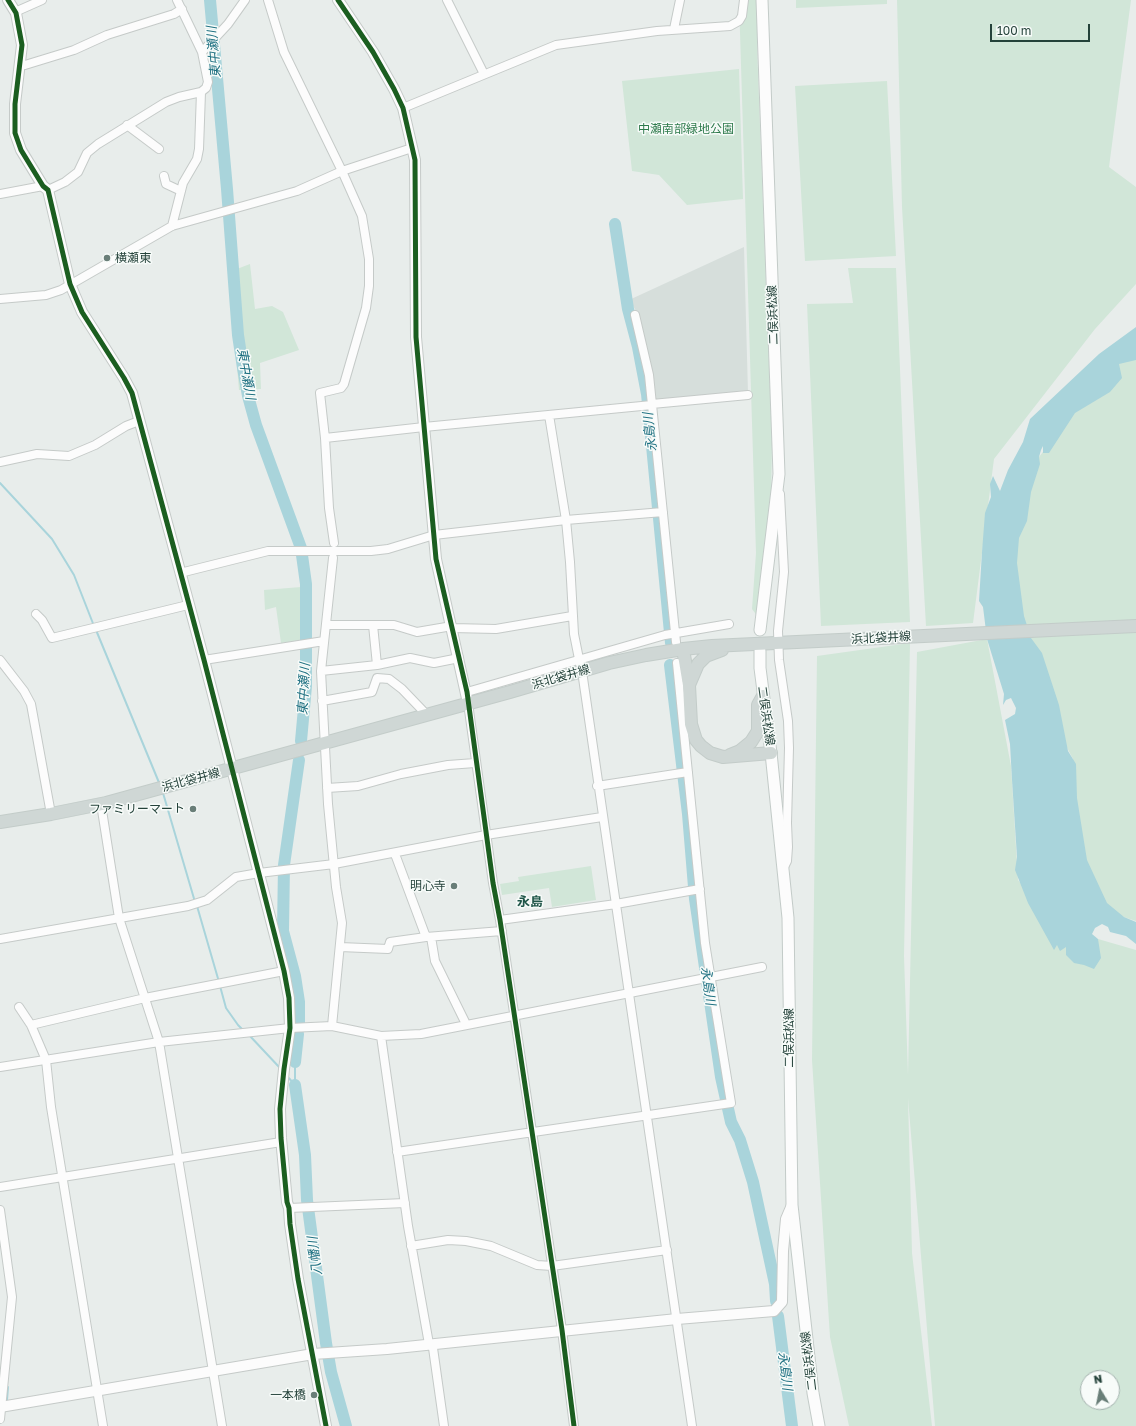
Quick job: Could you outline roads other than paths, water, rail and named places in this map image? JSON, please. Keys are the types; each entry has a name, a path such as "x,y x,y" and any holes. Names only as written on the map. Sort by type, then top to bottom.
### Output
{"main road":[{"name":"二俣浜松線","path":"760,630 779,484 779,434 774,356 762,0"},
{"name":"浜北袋井線","path":"0,822 101,804 426,714 468,697 679,646 747,645 1136,626"},
{"path":"689,685 698,664 706,656 721,650 747,645"},
{"path":"679,646 689,685 691,724 696,740 710,753 723,757 771,753"},
{"name":"二俣浜松線","path":"760,651 763,696 771,753 783,869 790,956 792,1204 818,1426"},
{"path":"723,757 740,751 751,742 758,732 758,705 763,696"}],"street":[{"path":"8,0 15,12 22,45 15,104 15,133 22,150 46,188 70,284 82,312 132,393 204,660 284,971 289,998 290,1028 283,1073 280,1109 281,1142 287,1202 296,1254 298,1279 317,1354 326,1426"},
{"path":"15,12 42,0"},
{"path":"0,194 46,188 72,178 78,172 87,153 98,144 166,102 205,90 208,82 202,52 177,0"},
{"path":"202,52 213,41 245,0"},
{"path":"268,0 284,52 342,171 362,216 369,259 369,286 366,308 344,384 341,388 320,393 325,438 329,508 334,543"},
{"path":"338,0 385,72 403,108 415,166 416,337 436,559 468,697 475,763 493,883 502,931 562,1330 574,1426"},
{"path":"447,0 484,74"},
{"path":"674,29 680,0"},
{"path":"403,108 556,45 674,29 735,24 740,21 742,16 744,0"},
{"path":"20,64 25,65 74,50 106,35 174,14 182,9"},
{"path":"172,226 183,183 197,160 199,149 200,92"},
{"path":"127,125 159,148"},
{"path":"0,299 46,295 61,290 172,226 228,209 297,191 342,171 412,148"},
{"path":"164,176 166,184 181,192"},
{"path":"635,315 649,375 650,405 660,512 675,633 679,646"},
{"path":"325,438 748,395"},
{"path":"549,415 566,520 570,562 572,616 580,662"},
{"path":"0,462 37,454 69,456 95,445 126,426 139,421"},
{"path":"779,484 784,572 778,631 784,643 779,660 788,721 789,748 787,823 788,847 787,861 783,869"},
{"path":"180,572 268,551 388,550 434,535 566,520 660,512"},
{"path":"332,1026 342,923 334,864 323,742 321,671 333,558"},
{"path":"36,614 42,620 52,638 188,605"},
{"path":"326,625 394,625 417,632 452,627 496,629 572,616"},
{"path":"468,697 665,635 729,624"},
{"path":"373,625 377,664"},
{"path":"204,660 324,641"},
{"path":"321,671 410,658 434,663 459,658"},
{"path":"0,660 31,704 51,814"},
{"path":"398,1152 727,1104 697,890 678,663"},
{"path":"322,701 372,692 377,678 388,679 402,689 426,714"},
{"path":"583,678 602,817 630,993 692,1426"},
{"path":"327,788 358,786 401,774 448,765 475,763"},
{"path":"598,786 686,772"},
{"path":"101,804 118,918 159,1042 222,1426"},
{"path":"0,939 192,905 207,900 236,877 395,854 486,835 602,817"},
{"path":"395,854 429,937 435,962 466,1024"},
{"path":"500,920 616,904 697,890"},
{"path":"340,947 388,949 390,942 502,931"},
{"path":"0,1067 159,1042 240,1032 290,1028 332,1026 381,1036 421,1034 762,967"},
{"path":"31,1025 145,998 284,971"},
{"path":"19,1007 31,1025 46,1060 62,1177 103,1426"},
{"path":"381,1036 411,1246 428,1344 433,1348 444,1426"},
{"path":"0,1187 281,1142"},
{"path":"289,1208 405,1202"},
{"path":"0,1406 317,1354 677,1319 766,1313 774,1311 782,1302 783,1251 786,1218 792,1204"},
{"path":"0,1210 12,1297 0,1406 0,1419"},
{"path":"411,1246 448,1240 466,1241 491,1246 537,1266 552,1266 667,1250"}],"water":[{"path":"1136,327 1136,360 1119,364 1122,378 1110,392 1075,413 1049,453 1043,453 1043,446 1039,457 1040,464 1031,492 1027,521 1019,538 1017,563 1024,616 1031,638 1042,653 1059,705 1068,751 1076,764 1077,798 1087,860 1107,903 1124,917 1136,922 1136,944 1126,936 1110,932 1108,927 1102,924 1095,928 1092,934 1098,939 1101,958 1094,969 1074,963 1066,955 1066,947 1060,951 1057,945 1054,950 1028,903 1015,870 1017,857 1010,744 1005,720 1015,714 1016,708 1011,698 1006,700 1003,705 1004,694 987,639 983,607 979,601 982,552 985,513 991,497 990,484 993,476 1000,491 1008,470 1023,442 1030,419 1099,354"}],"waterway":[{"name":"東中瀬川","path":"210,0 238,335 243,368 248,396 256,425 301,548 306,584 306,686 301,741"},
{"name":"永島川","path":"615,224 628,309 638,347 647,394 671,643"},
{"path":"0,483 52,539 74,575 94,626"},
{"path":"96,630 160,785"},
{"name":"永島川","path":"670,665 688,814 695,899 721,1077 731,1122 740,1140 753,1182 775,1284 776,1301"},
{"name":"東中瀬川","path":"299,760 284,865 283,931 295,976 299,1002 299,1023"},
{"path":"163,793 195,902"},
{"path":"197,906 219,982"},
{"path":"220,986 226,1008 244,1031"},
{"name":"東中瀬川","path":"295,1062 298,1034"},
{"path":"249,1035 280,1068"},
{"path":"287,1076 295,1085 295,1062"},
{"name":"八幡川","path":"295,1085 305,1155 307,1200 326,1343 331,1372 346,1426"},
{"name":"永島川","path":"778,1316 792,1426"},
{"path":"7,1400 8,1387"}],"place":[{"name":"横瀬東","path":"107,258"},
{"name":"ファミリーマート","path":"193,809"},
{"name":"明心寺","path":"454,886"},
{"name":"一本橋","path":"314,1395"}],"district":[{"name":"永島","path":"530,902"}],"park label":[{"name":"中瀬南部緑地公園","path":"686,129"}]}
